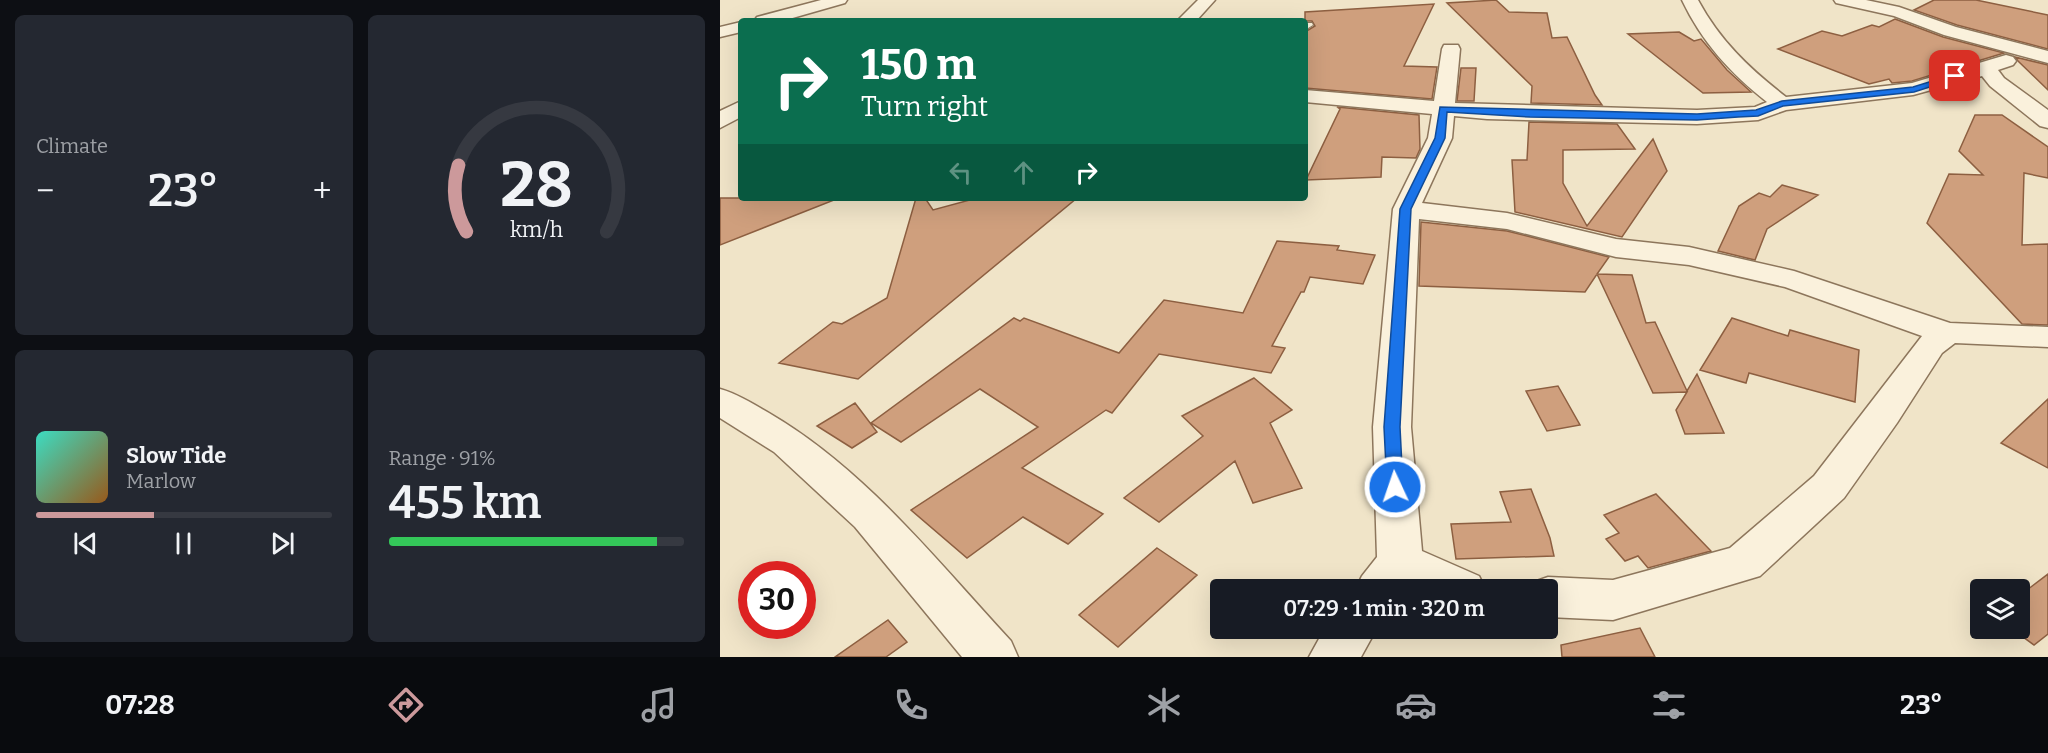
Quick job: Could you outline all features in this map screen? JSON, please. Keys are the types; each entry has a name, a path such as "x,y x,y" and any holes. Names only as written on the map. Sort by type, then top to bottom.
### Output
{"street":[{"path":"774,18 839,0"},
{"path":"1189,18 1208,0"},
{"path":"1690,0 1706,29 1733,65 1782,104"},
{"path":"1842,0 1886,9 1950,31 2048,57"},
{"path":"720,32 738,28"},
{"path":"1405,579 1389,576 1392,427 1406,209 1440,138 1451,49"},
{"path":"1308,96 1443,109 1530,114 1697,117 1758,113 1782,104 1914,89 2005,61 2048,57"},
{"path":"1986,68 1997,82 2048,121"},
{"path":"720,121 738,110"},
{"path":"1406,209 1507,220 1573,235 1616,248 1699,258 1794,280 1947,333 2048,337"},
{"path":"1558,597 1613,600 1744,562 1829,487 1884,414 1930,346 1947,333"},
{"path":"720,401 788,442 870,515 993,657"},
{"path":"1334,657 1346,639"}],"building":[{"path":"1496,0 1509,12 1547,13 1552,38 1567,37 1602,105 1531,103 1532,86 1447,3"},
{"path":"1934,0 1976,0 2048,15 2048,49 1957,25 1914,10"},
{"path":"1434,4 1404,66 1437,67 1432,99 1308,88 1308,30 1315,26 1312,21 1305,18 1305,12"},
{"path":"1895,19 1943,37 2004,53 1912,81 1892,83 1889,79 1869,84 1778,49 1822,31 1842,36 1872,25 1879,27"},
{"path":"1679,32 1694,41 1701,39 1727,70 1751,92 1703,93 1628,34"},
{"path":"2015,57 2048,65 2048,90 2018,61"},
{"path":"1461,68 1476,68 1474,101 1457,101"},
{"path":"1337,107 1419,115 1420,149 1416,158 1382,157 1381,177 1308,180 1340,109"},
{"path":"1975,115 2002,115 2048,147 2048,178 2024,173 2022,245 2048,244 2048,325 2022,324 1927,223 1949,174 1983,175 1959,151"},
{"path":"1529,122 1617,124 1635,149 1563,150 1563,183 1587,226 1653,139 1667,171 1622,237 1515,212 1512,160 1527,160"},
{"path":"1782,185 1818,195 1767,229 1755,260 1718,251 1739,206 1759,193 1770,197"},
{"path":"720,198 738,198 738,201 831,201 720,245"},
{"path":"915,201 927,201 933,210 966,201 1073,201 858,379 779,363 833,322 842,324 887,298"},
{"path":"1421,222 1507,231 1609,257 1585,292 1419,286"},
{"path":"1277,241 1339,246 1337,250 1375,255 1363,284 1310,277 1304,292 1301,292 1272,346 1285,348 1271,373 1159,354 1112,413 1106,410 1022,468 1103,514 1068,544 1023,517 967,558 911,510 1038,427 980,389 901,442 871,423 1014,318 1020,321 1024,318 1119,353 1164,300 1243,313"},
{"path":"1597,274 1632,275 1646,323 1655,322 1687,391 1697,374 1724,433 1685,434 1676,410 1687,392 1653,393"},
{"path":"1732,318 1788,336 1790,330 1859,350 1855,402 1749,373 1746,383 1700,370"},
{"path":"1254,378 1292,410 1270,423 1302,488 1253,503 1235,461 1159,522 1124,498 1203,436 1182,416"},
{"path":"1558,386 1580,425 1547,431 1526,391"},
{"path":"2048,399 2048,468 2001,443"},
{"path":"855,403 877,432 852,448 817,426"},
{"path":"1531,489 1550,538 1554,556 1456,559 1451,524 1511,522 1500,492"},
{"path":"1656,494 1711,551 1648,568 1638,556 1625,561 1606,539 1619,533 1604,515"},
{"path":"1157,548 1197,575 1118,647 1079,615"},
{"path":"2048,574 2048,634 2034,645 2026,639 2030,639 2030,588"},
{"path":"888,620 907,642 886,657 835,657"},
{"path":"1640,628 1655,657 1562,657 1561,645"}],"route":[{"path":"1395,487 1392,427 1399,348 1406,209 1440,138 1443,109 1530,114 1589,113 1697,117 1758,113 1782,104 1914,89 1955,76"}]}
